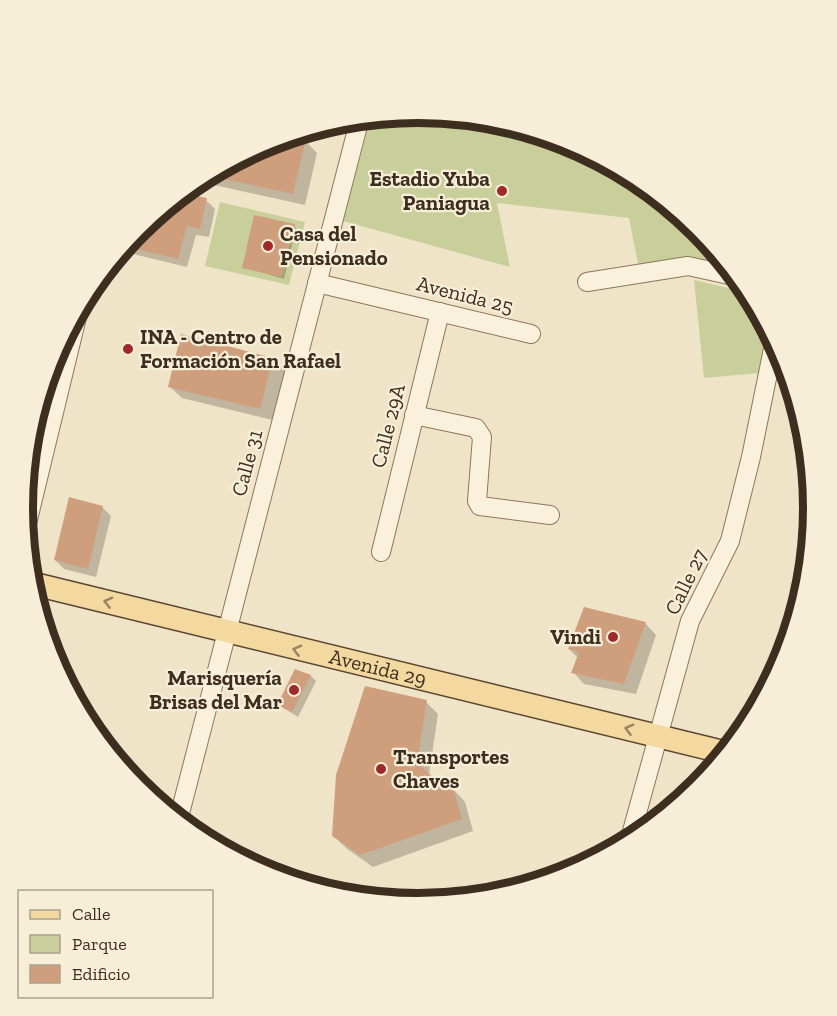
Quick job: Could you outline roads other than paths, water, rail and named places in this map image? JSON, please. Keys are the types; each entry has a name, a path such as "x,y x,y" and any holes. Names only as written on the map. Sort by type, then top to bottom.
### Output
{"main road":[{"name":"Avenida 29","path":"41,586 718,751"}],"street":[{"name":"Calle 31","path":"180,811 357,128"},
{"path":"587,282 688,266 725,274"},
{"name":"Avenida 25","path":"317,283 531,334"},
{"name":"Calle 29A","path":"381,552 440,312"},
{"path":"33,497 71,340"},
{"name":"Calle 27","path":"632,829 690,621 730,541 751,456 772,354"},
{"path":"414,415 476,428 480,432 482,437 477,501 480,506 550,515"}],"place":[{"name":"Estadio Yuba Paniagua","path":"502,191"},
{"name":"Casa del Pensionado","path":"268,246"},
{"name":"INA - Centro de Formación San Rafael","path":"128,349"},
{"name":"Vindi","path":"613,637"},
{"name":"Marisquería Brisas del Mar","path":"294,690"},
{"name":"Transportes Chaves","path":"381,769"}]}
